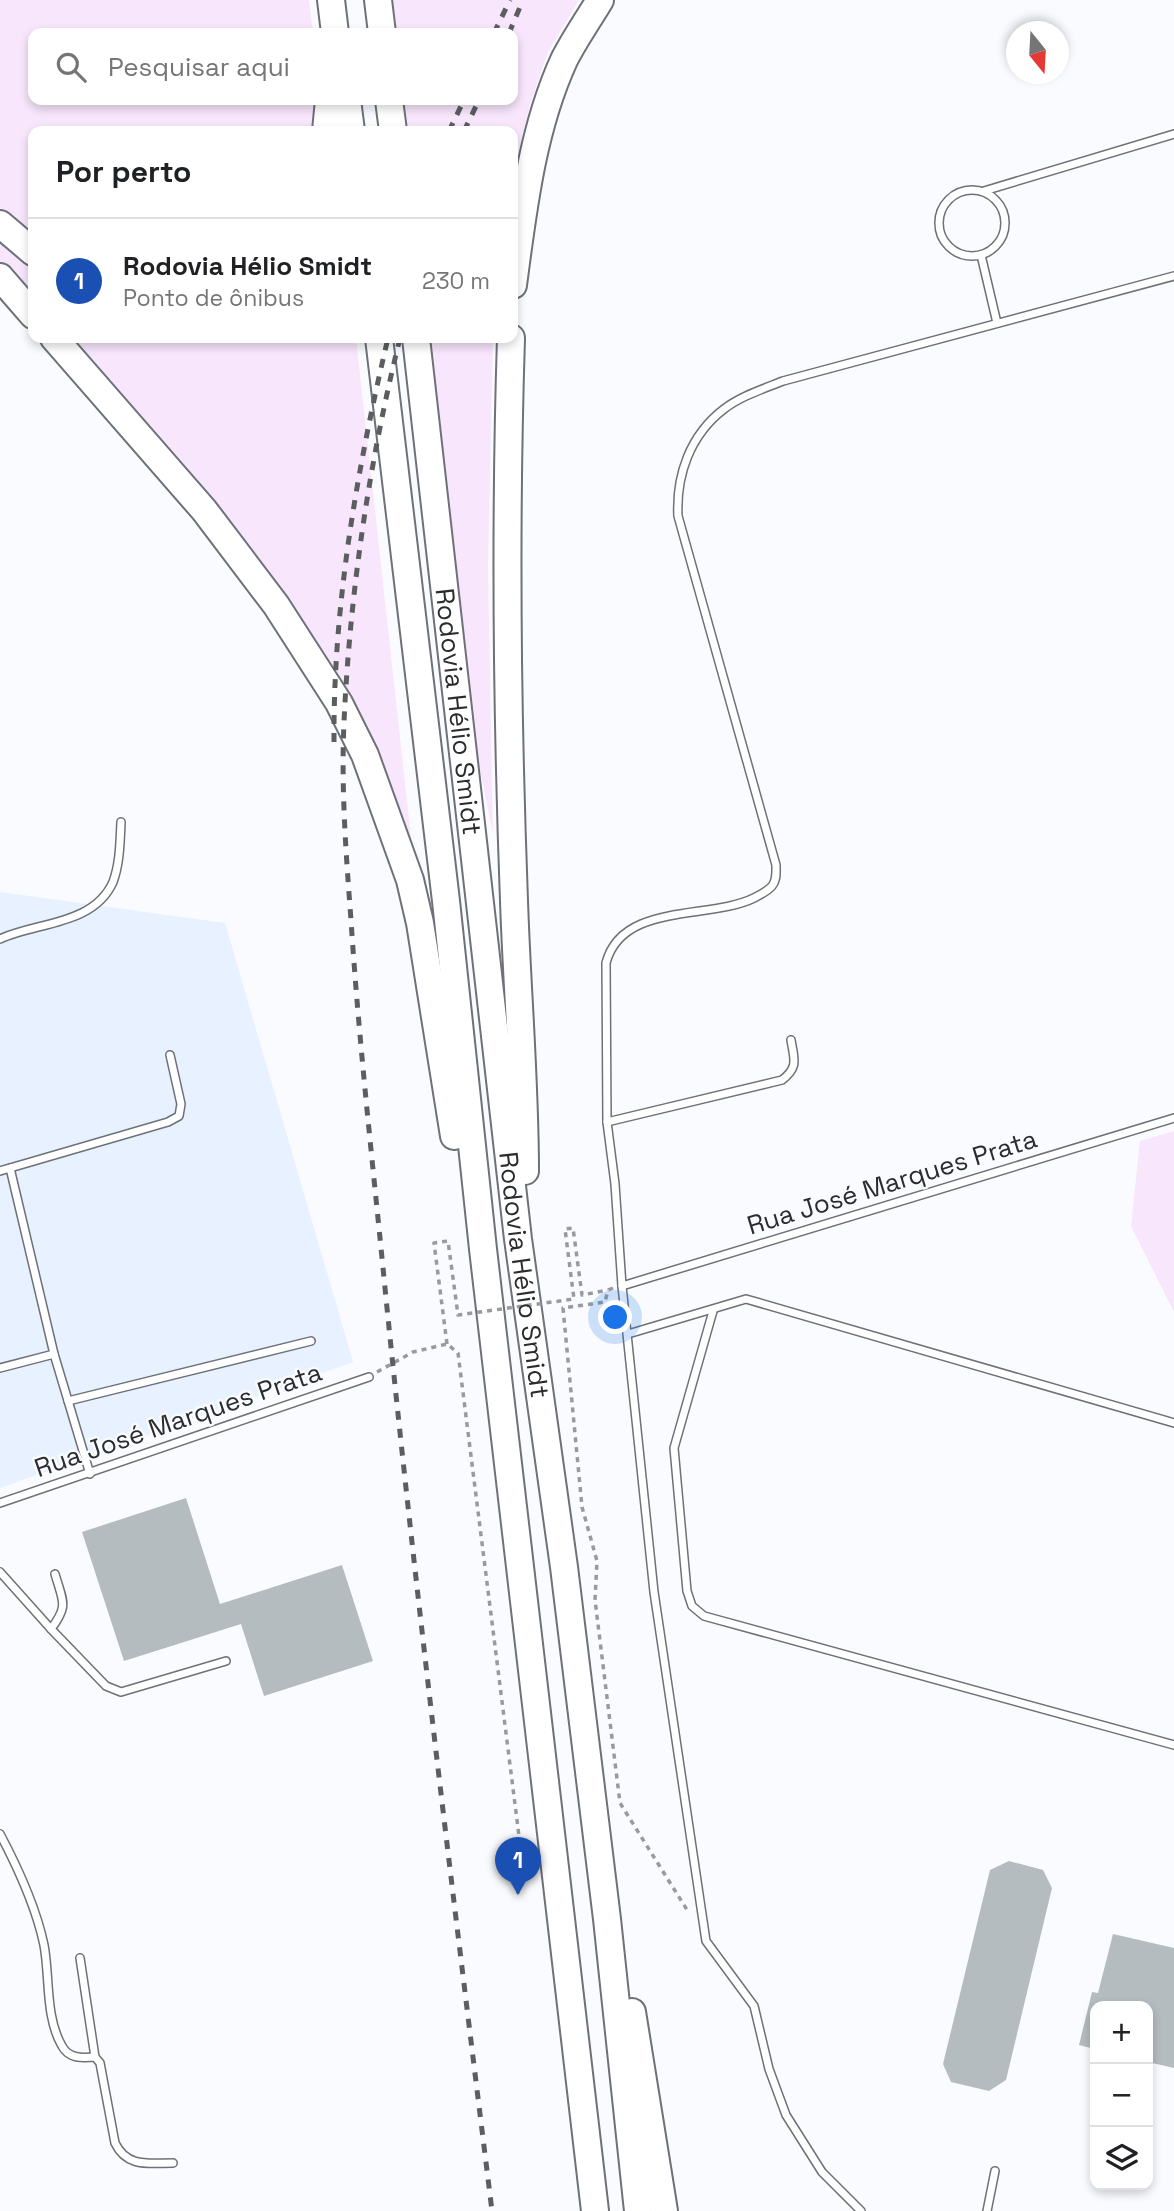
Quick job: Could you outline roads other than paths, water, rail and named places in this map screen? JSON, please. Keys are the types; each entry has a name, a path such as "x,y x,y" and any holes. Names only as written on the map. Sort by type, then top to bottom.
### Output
{"highway":[{"path":"331,0 334,28"},
{"path":"378,0 381,28"},
{"path":"518,248 534,158 548,106 564,60 600,0"},
{"path":"326,126 329,105"},
{"path":"348,105 350,126"},
{"path":"390,105 392,126"},
{"path":"0,224 28,248"},
{"path":"0,277 28,309"},
{"path":"58,343 204,510 276,605 339,703 365,755 405,867 420,923 452,1130 483,1249"},
{"name":"Rodovia Hélio Smidt","path":"380,343 446,901 483,1249 593,2206"},
{"name":"Rodovia Hélio Smidt","path":"417,343 518,1239 564,1567 607,1919 638,2211"},
{"path":"511,343 507,645 514,923 525,1128 525,1178 518,1239"},
{"path":"607,1919 632,2012 664,2211"}],"lane":[{"path":"983,191 1174,134"},
{"path":"973,189 993,196 1000,204 1006,223 999,243 981,255 958,253 942,237 939,226 944,204 953,196 973,189"},
{"path":"981,255 997,323"},
{"path":"861,2211 822,2172 786,2115 769,2069 754,2006 706,1941 654,1592 607,1122 606,963 609,950 617,939 636,926 671,916 744,902 771,887 776,878 776,865 768,833 678,516 677,494 686,459 695,442 722,410 745,396 783,381 1174,276"},
{"path":"0,939 78,915 100,900 113,881 118,863 121,822"},
{"path":"607,1122 782,1080 792,1073 795,1063 791,1040"},
{"path":"0,1171 168,1122 179,1116 181,1104 170,1055"},
{"name":"Rua José Marques Prata","path":"622,1286 1174,1118"},
{"path":"10,1168 54,1354 90,1474"},
{"path":"628,1334 713,1311 746,1299 1174,1423"},
{"path":"713,1311 674,1448 687,1591 692,1606 704,1616 1174,1745"},
{"path":"68,1401 311,1341"},
{"path":"0,1368 54,1354"},
{"name":"Rua José Marques Prata","path":"0,1503 369,1377"},
{"path":"0,1572 106,1686 121,1692 226,1661"},
{"path":"51,1629 62,1614 64,1604 55,1574"},
{"path":"0,1834 29,1898 44,1944 53,2021 62,2049 71,2056 95,2057"},
{"path":"80,1958 95,2057 100,2063 103,2075 115,2143 128,2160 137,2164 173,2163"},
{"path":"987,2211 995,2171"}],"railway":[{"path":"496,28 510,0"},
{"path":"511,28 523,0"},
{"path":"451,126 462,105"},
{"path":"466,126 477,105"},
{"path":"334,742 342,589 366,437 387,343"},
{"path":"399,343 370,480 356,576 344,722 344,821 362,1058 397,1404 492,2211"}],"place":[{"name":"Rodovia Hélio Smidt","path":"518,1895"}]}
